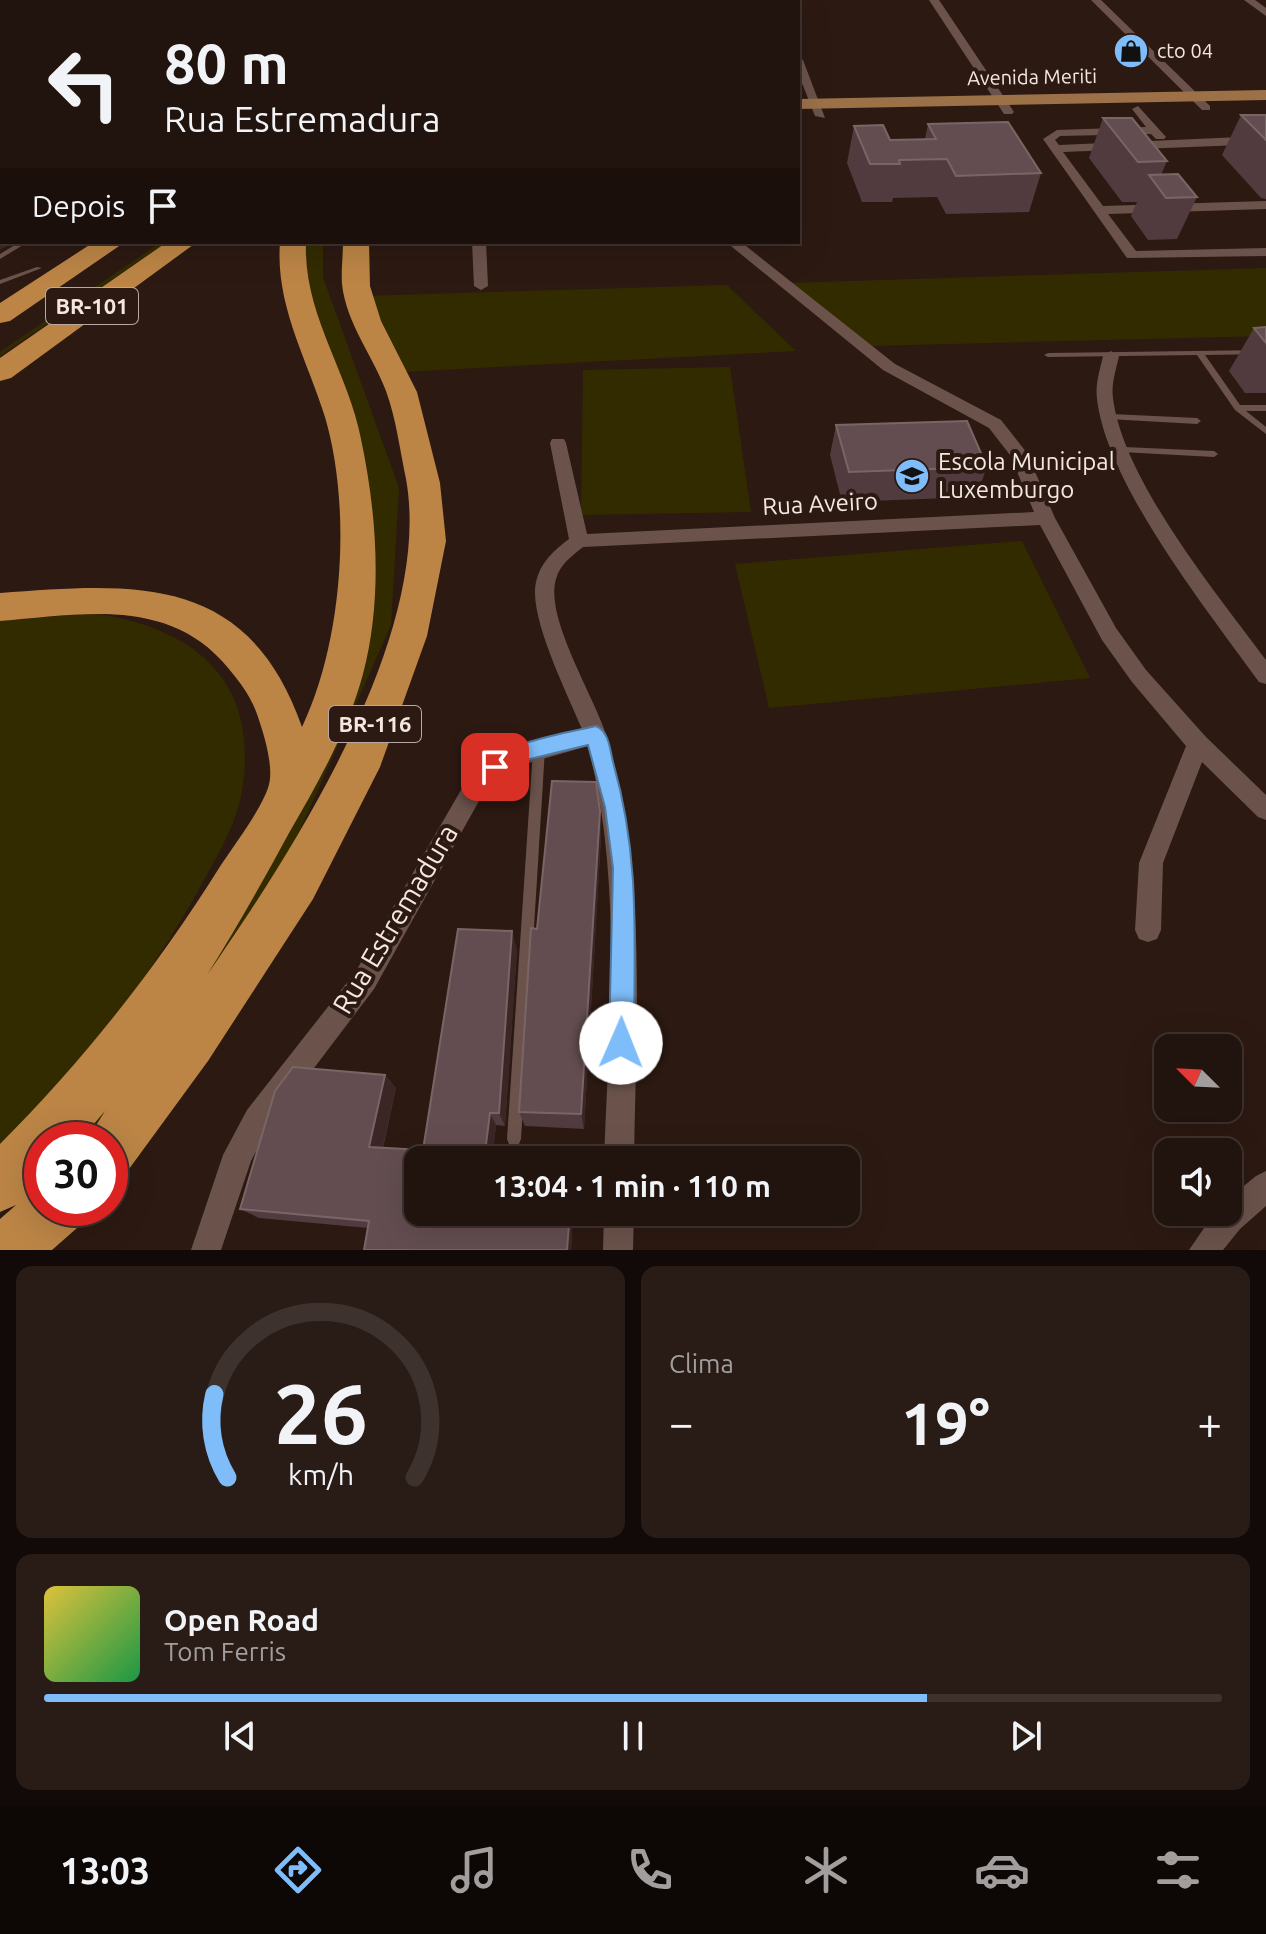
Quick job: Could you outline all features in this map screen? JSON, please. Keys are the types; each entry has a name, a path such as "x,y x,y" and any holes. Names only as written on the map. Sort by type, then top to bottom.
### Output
{"highway":[{"name":"BR-101","path":"0,292 77,244"},
{"name":"BR-101","path":"0,315 109,244"},
{"name":"BR-101","path":"0,348 153,244"},
{"name":"BR-101","path":"0,372 181,244"},
{"path":"58,1122 118,1057 192,959 291,789 342,675 351,633 358,544 341,420 293,280 293,244"},
{"name":"BR-116","path":"128,1126 190,1043 297,883 359,767 408,636 428,541 423,483 402,392 367,321 356,286 356,244"},
{"path":"0,607 137,601 170,609 214,631 239,650 264,688 284,734 291,789"},
{"path":"0,1184 24,1159"},
{"path":"8,1250 36,1226"},
{"path":"29,1250 49,1226"}],"main road":[{"name":"Avenida Meriti","path":"811,108 868,120 1004,105 1138,109 1266,95"},
{"name":"Avenida Meriti","path":"811,108 1200,102 1266,107"}],"street":[{"path":"934,0 1004,105"},
{"path":"1096,0 1200,102"},
{"path":"1249,0 1266,13"},
{"path":"800,67 811,108"},
{"path":"1138,109 1166,144"},
{"path":"1155,130 1057,133 1049,139 1132,255 1266,252"},
{"path":"1055,149 1241,141 1266,147"},
{"path":"1099,210 1266,205"},
{"path":"479,244 481,286"},
{"path":"735,244 889,367 995,424 1018,453 1046,518 1109,634 1139,676 1198,744 1266,810"},
{"path":"1111,356 1104,387 1111,417 1152,510 1266,676"},
{"path":"558,443 588,540 551,564 545,578 544,610 596,735 615,807 624,868 619,1146"},
{"name":"Rua Aveiro","path":"588,540 1046,518"},
{"name":"Rua Estremadura","path":"206,1250 238,1155 257,1120 365,980 461,806 495,767 539,749 596,735"},
{"path":"1148,930 1151,863 1198,744"},
{"path":"1204,1250 1229,1218 1266,1186"},
{"path":"618,1250 619,1226"}],"lane":[{"path":"0,257 22,244"},
{"path":"0,282 39,268"},
{"path":"1048,355 1266,352"},
{"path":"1200,354 1238,408 1266,431"},
{"path":"1238,408 1266,408"},
{"path":"1111,417 1197,421"},
{"path":"1124,450 1214,454"},
{"path":"514,1139 539,749"}],"shaded area":[{"path":"158,244 164,244 0,356 0,352"},
{"path":"296,244 323,244 323,277 399,488 391,625 282,871 102,1122 74,1122 332,723 364,557"},
{"path":"1266,268 1266,336 870,346 788,283"},
{"path":"727,285 796,351 401,372 362,296"},
{"path":"730,367 751,512 581,515 583,370"},
{"path":"1022,541 1090,678 769,708 735,564"},
{"path":"93,613 129,620 161,631 189,646 212,666 229,689 241,718 245,752 242,791 235,817 177,926 108,1027 56,1091 0,1151 0,621"}],"building":[{"path":"1241,115 1266,115 1266,140"},
{"path":"1103,118 1132,118 1167,161 1138,162"},
{"path":"1008,122 1041,173 956,176 947,159 870,164 854,126 883,125 890,140 936,139 928,124"},
{"path":"1178,174 1197,197 1166,198 1149,175"},
{"path":"1266,327 1266,343 1254,328"},
{"path":"967,421 987,467 849,472 836,425"},
{"path":"552,781 596,782 600,811 581,1114 519,1112 531,928 537,929"},
{"path":"458,929 512,931 499,1113 490,1113 486,1146 424,1146"},
{"path":"293,1067 385,1075 369,1147 404,1149 404,1226 569,1226 567,1250 364,1250 369,1221 240,1209 275,1091"}],"place":[{"name":"cto 04","path":"1131,51"},
{"name":"Escola Municipal Luxemburgo","path":"912,476"}],"route":[{"path":"495,767 526,752 596,735 615,807 624,868 621,1043"}]}
